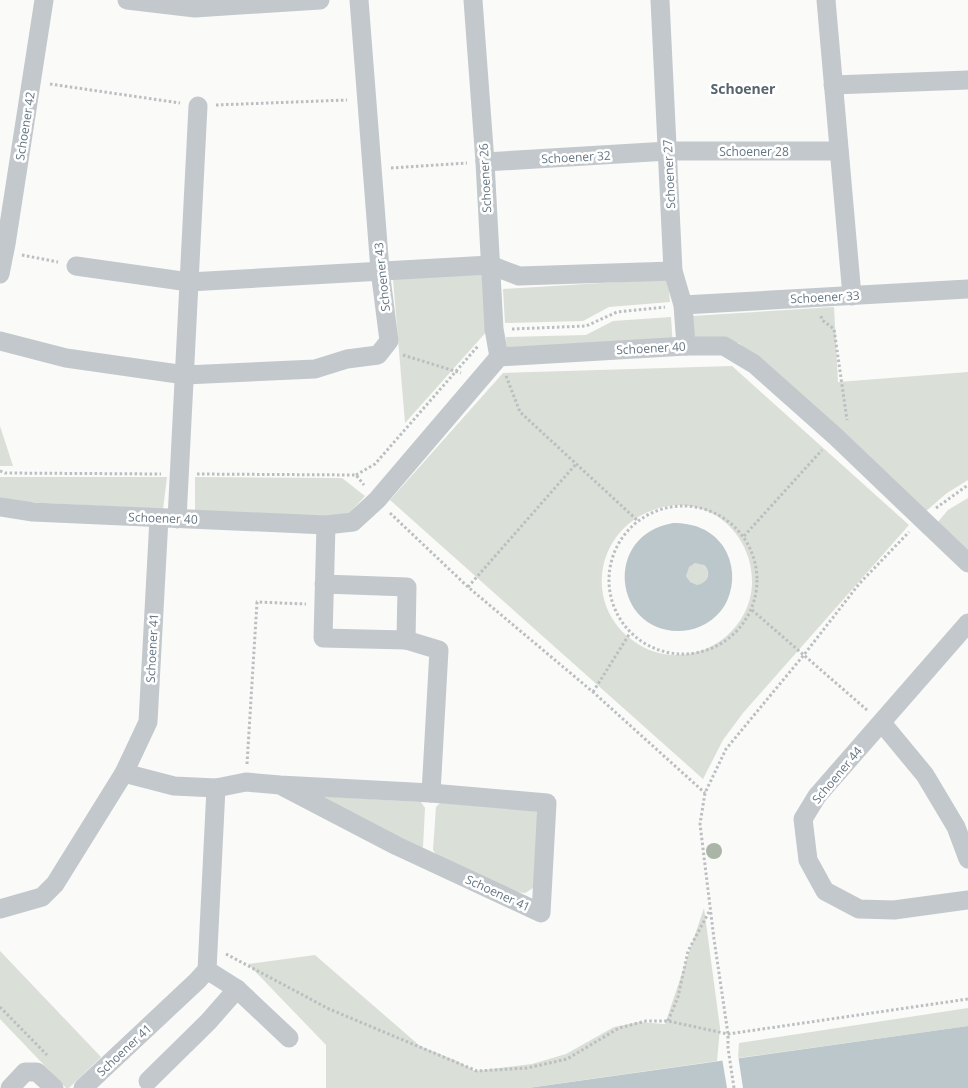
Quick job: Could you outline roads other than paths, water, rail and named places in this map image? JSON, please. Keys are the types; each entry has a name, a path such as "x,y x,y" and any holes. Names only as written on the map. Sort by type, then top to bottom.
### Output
{"street":[{"name":"Schoener 42","path":"0,274 44,0"},
{"path":"127,0 195,4 320,0"},
{"name":"Schoener 43","path":"185,375 315,369 347,359 378,355 389,341 380,270 359,0"},
{"name":"Schoener 26","path":"473,0 485,162 494,329 499,356"},
{"name":"Schoener 27","path":"660,0 673,271 683,305 686,346"},
{"path":"826,0 852,296"},
{"path":"833,85 968,80"},
{"path":"168,518 185,375 198,106"},
{"name":"Schoener 32","path":"485,162 668,151"},
{"name":"Schoener 28","path":"668,151 839,151"},
{"path":"76,266 189,282 490,265 519,276 673,271"},
{"name":"Schoener 33","path":"683,305 968,289"},
{"path":"0,341 66,358 185,375"},
{"name":"Schoener 40","path":"0,508 33,512 326,525 353,522 377,500 499,356 686,346 724,346 754,364 835,436 968,563"},
{"name":"Schoener 41","path":"0,909 42,898 55,884 124,773 148,722 168,518"},
{"path":"326,525 323,638 406,640 439,650 431,793"},
{"path":"324,584 407,587 406,640"},
{"name":"Schoener 44","path":"968,623 817,796 804,819 808,860 825,891 859,909 894,910 968,900"},
{"path":"882,723 925,775 956,827 968,859"},
{"name":"Schoener 41","path":"124,773 174,786 216,788 246,782 431,793 547,803 541,913 397,846 280,785"},
{"path":"216,788 207,970 237,989 289,1038"},
{"name":"Schoener 41","path":"84,1088 207,970"},
{"path":"148,1081 208,1022 237,989"},
{"path":"10,1088 25,1072 37,1072 54,1088"}],"district":[{"name":"Schoener","path":"743,88"}]}
